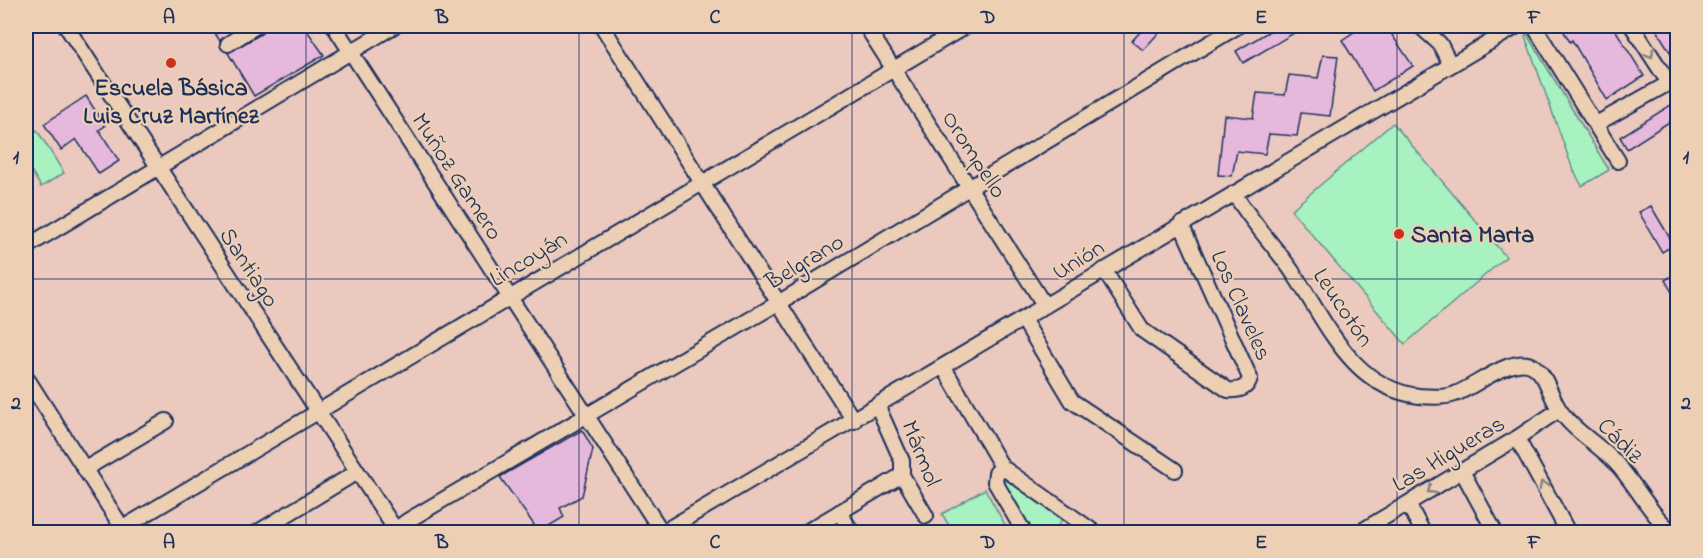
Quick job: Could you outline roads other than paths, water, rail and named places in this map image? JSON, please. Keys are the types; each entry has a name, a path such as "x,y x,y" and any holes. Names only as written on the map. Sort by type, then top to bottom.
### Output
{"street":[{"name":"Santiago","path":"66,26 395,532"},
{"path":"228,44 256,26"},
{"name":"Muñoz Gamero","path":"334,26 663,532"},
{"path":"26,247 394,26"},
{"path":"602,26 854,421"},
{"name":"Orompello","path":"866,26 1045,306"},
{"name":"Lincoyán","path":"121,531 509,296 966,26"},
{"name":"Belgrano","path":"395,532 407,521 778,303 1238,26"},
{"path":"1420,26 1440,44 1450,64"},
{"name":"Unión","path":"663,532 878,407 1104,270 1517,26"},
{"path":"1534,26 1618,161"},
{"path":"1596,124 1673,80 1632,26"},
{"name":"Leucotón","path":"1234,193 1293,273 1346,356 1365,373 1388,388 1428,397 1454,395 1509,366 1525,362 1542,374 1559,410"},
{"name":"Los Claveles","path":"1104,270 1142,330 1228,390 1243,388 1250,378 1182,224"},
{"path":"1023,319 1072,401 1175,470"},
{"path":"943,366 1002,466 1094,532"},
{"path":"26,377 85,469 121,531"},
{"name":"Mármol","path":"878,407 902,461 902,475 926,516"},
{"name":"Las Higueras","path":"1360,532 1517,438 1559,410"},
{"name":"Cádiz","path":"1559,410 1615,462 1659,522 1672,532"},
{"path":"85,469 166,421"},
{"path":"1517,438 1568,532"},
{"path":"1002,466 996,472 995,482 1024,532"},
{"path":"1462,471 1495,532"},
{"path":"258,532 357,472"},
{"path":"806,532 902,475"},
{"path":"1408,504 1423,532"},
{"path":"839,512 852,532"}],"place":[{"name":"Escuela Básica Luis Cruz Martínez","path":"171,63"},
{"name":"Santa Marta","path":"1399,234"}]}
